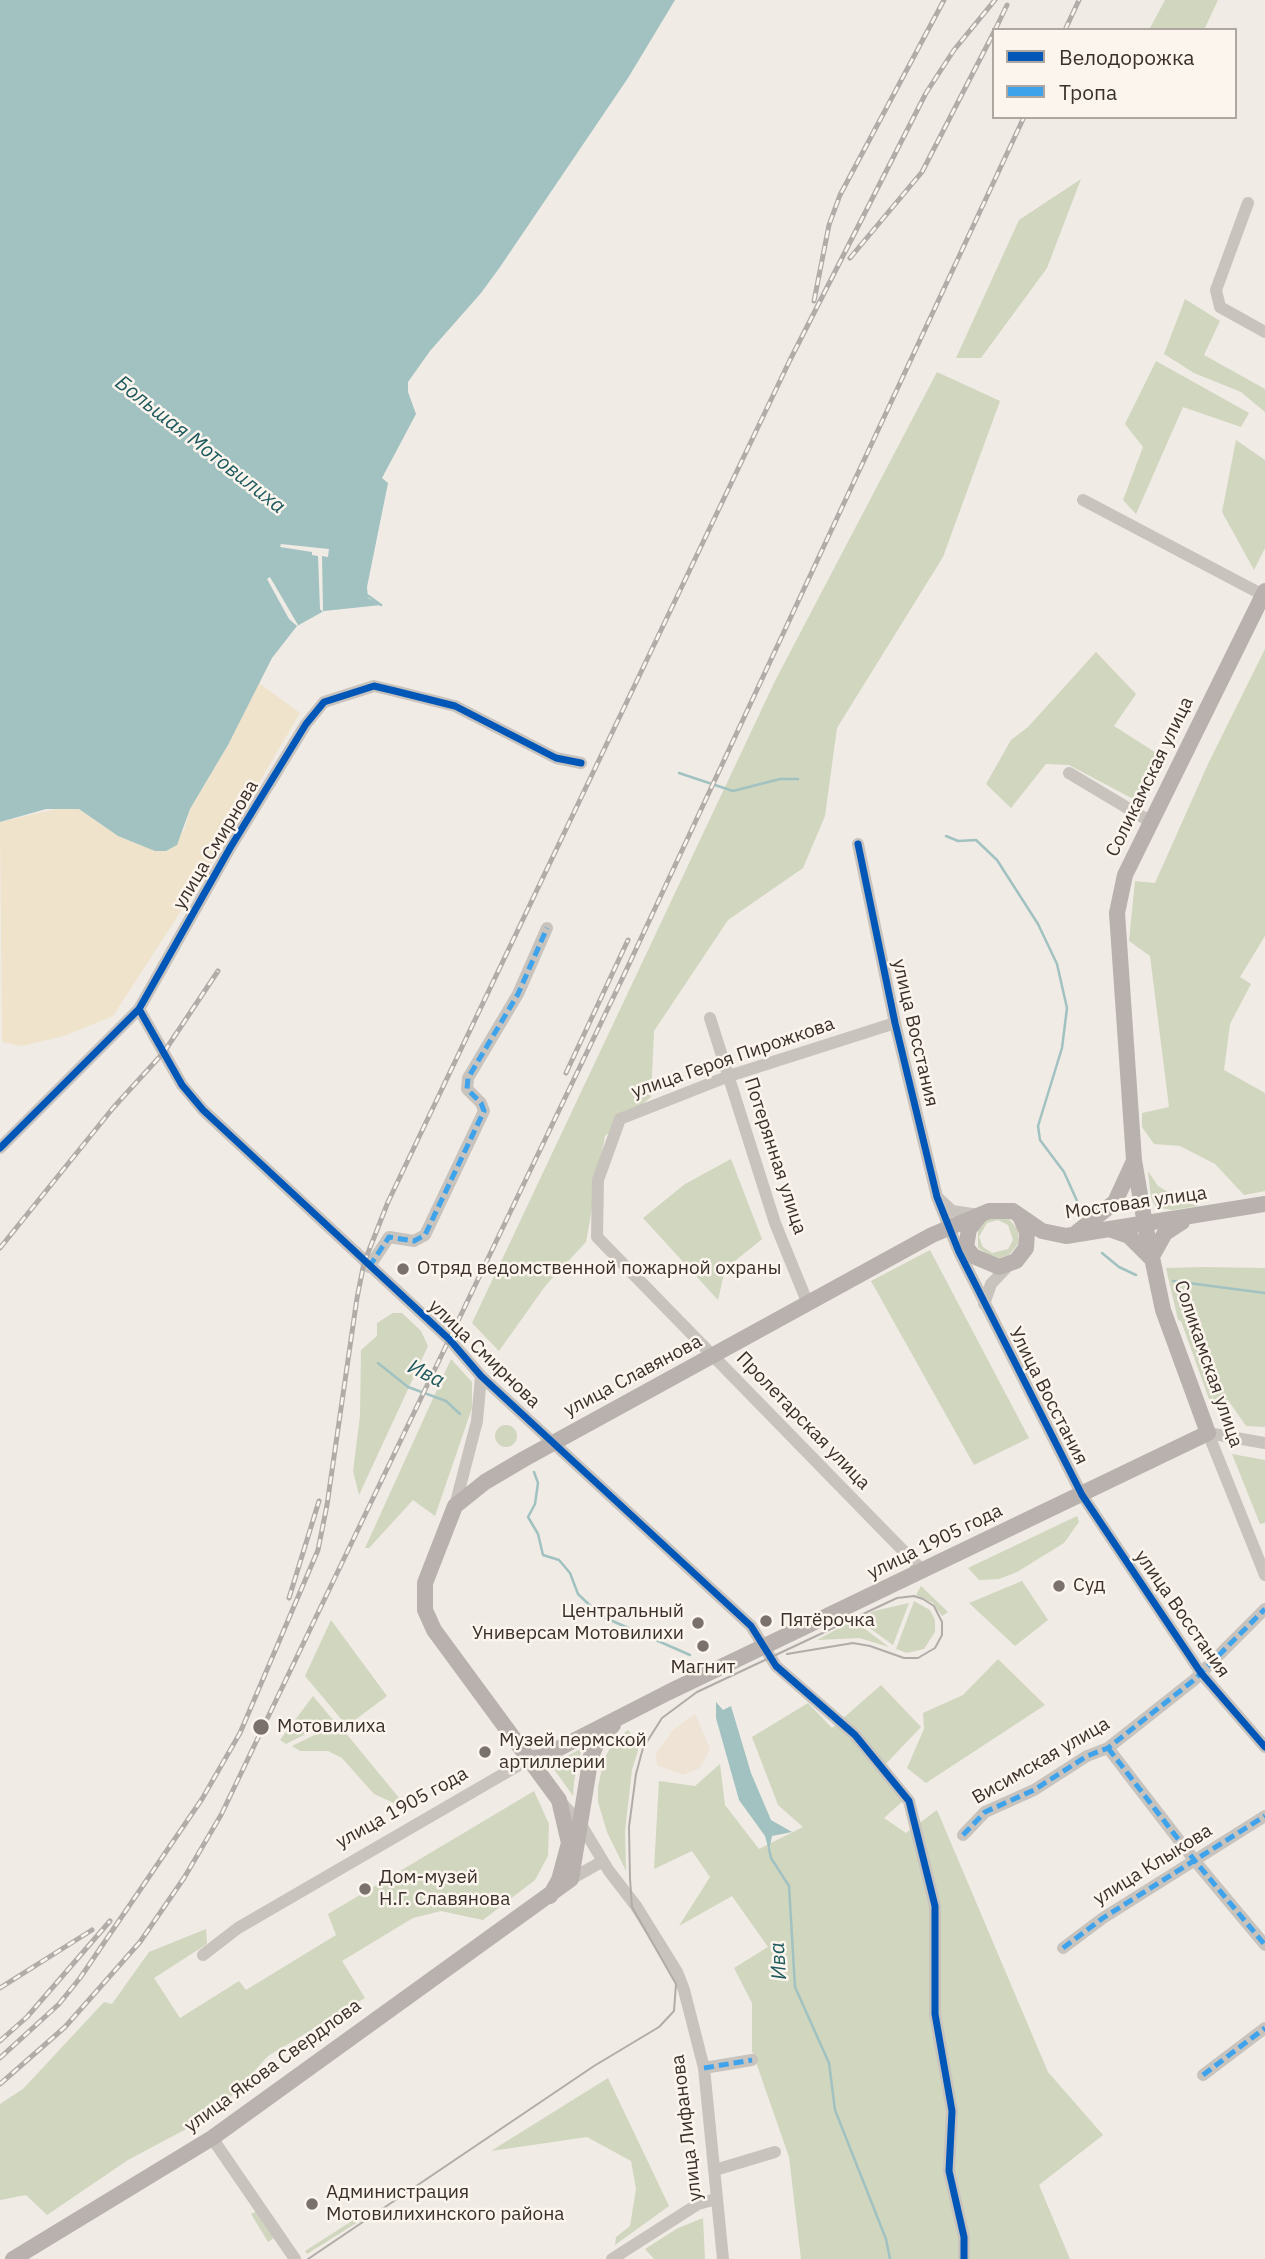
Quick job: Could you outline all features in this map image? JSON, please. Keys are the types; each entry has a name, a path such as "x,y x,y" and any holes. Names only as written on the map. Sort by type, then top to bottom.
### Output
{"main road":[{"name":"Соликамская улица","path":"1208,1433 1163,1310 1145,1224 1134,1160 1117,914 1125,875 1264,593"},
{"name":"Соликамская улица","path":"1073,1235 1115,1202 1134,1160"},
{"name":"Мостовая улица","path":"1019,1214 1042,1231 1073,1235 1265,1205"},
{"path":"996,1209 1019,1214 1027,1232 1026,1248 1022,1256 1008,1266 989,1265 973,1256 967,1247 969,1229 980,1215 996,1209"},
{"name":"улица Славянова","path":"455,1506 485,1482 553,1443 951,1227 980,1215"},
{"path":"1105,1231 1114,1230 1129,1236 1151,1258 1165,1233 1178,1224 1202,1216"},
{"name":"улица 1905 года","path":"531,1758 542,1757 628,1712 1208,1433"},
{"path":"455,1506 425,1583 425,1610 434,1630 531,1758 559,1800 569,1843 559,1880 550,1896"},
{"name":"улица 1905 года","path":"580,1823 591,1756 598,1741 628,1712"},
{"path":"571,1879 580,1823"},
{"name":"улица Якова Свердлова","path":"13,2259 212,2138 571,1879"}],"street":[{"path":"1248,203 1216,290 1220,307 1265,332"},
{"path":"1083,500 1264,593"},
{"name":"улица Смирнова","path":"581,763 556,758 455,706 374,686 324,702 306,724 230,848 139,1009 190,1096 369,1267 450,1340 481,1376 751,1626 776,1666 855,1735 909,1801 916,1820 935,1906 935,2014 952,2111 949,2171 964,2237 964,2259"},
{"path":"1069,773 1151,822"},
{"name":"улица Восстания","path":"858,844 895,1023 937,1197 951,1227"},
{"path":"369,1267 389,1237 414,1241 425,1235 484,1111 481,1103 467,1089 468,1078 518,994 547,928"},
{"path":"0,1148 139,1009"},
{"name":"Потерянная улица","path":"710,1018 775,1223 808,1304"},
{"name":"улица Героя Пирожкова","path":"597,1237 598,1180 620,1119 729,1076 895,1023"},
{"path":"937,1197 952,1210 980,1215"},
{"path":"951,1227 967,1247 975,1287"},
{"path":"951,1227 975,1287"},
{"name":"Пролетарская улица","path":"597,1237 923,1571"},
{"path":"985,1308 990,1284 1008,1266"},
{"name":"Улица Восстания","path":"975,1287 1082,1495"},
{"path":"455,1506 479,1411 481,1376"},
{"path":"1208,1433 1265,1443"},
{"name":"Соликамская улица","path":"1208,1433 1265,1575"},
{"name":"улица Восстания","path":"1082,1495 1201,1673 1265,1746"},
{"name":"Висимская улица","path":"963,1835 985,1812 1034,1790 1087,1756 1108,1748 1201,1673 1265,1609"},
{"path":"1108,1748 1195,1861 1265,1945"},
{"name":"улица 1905 года","path":"203,1955 237,1928 531,1758"},
{"name":"улица Лифанова","path":"584,1788 594,1833 621,1886"},
{"name":"улица Лифанова","path":"559,1800 580,1823 677,1972 704,2068 723,2259"},
{"name":"улица Клыкова","path":"1063,1948 1103,1918 1265,1816"},
{"path":"571,1879 603,1861"},
{"path":"1203,2075 1265,2028"},
{"path":"704,2068 752,2060"},
{"path":"212,2138 295,2259"},
{"path":"715,2170 775,2152"},
{"path":"612,2259 687,2210 716,2199"}],"green space":[{"path":"1165,0 1218,0 1205,28 1150,28"},
{"path":"1081,179 1047,268 981,358 956,358 1019,220"},
{"path":"1185,299 1220,321 1204,355 1265,389 1265,412 1241,392 1194,373 1164,354"},
{"path":"1156,361 1249,413 1241,427 1183,407 1136,514 1123,500 1143,447 1125,424"},
{"path":"937,372 1000,401 943,557 837,728 825,816 803,868 728,920 654,1031 651,1097 605,1136 586,1242 546,1285 499,1351 472,1323 776,679"},
{"path":"1236,440 1265,460 1265,548 1254,570 1222,512"},
{"path":"1265,649 1265,936 1240,977 1251,984 1230,1024 1224,1070 1265,1093 1265,1191 1244,1195 1215,1164 1180,1146 1154,1144 1142,1127 1142,1113 1169,1107 1150,956 1129,941 1135,881 1155,883 1208,764"},
{"path":"1096,652 1136,694 1114,726 1164,758 1139,802 1069,765 1046,764 1011,808 986,784 1011,740 1028,727"},
{"path":"731,1159 762,1239 725,1269 718,1300 643,1218 685,1184"},
{"path":"1148,1171 1158,1186 1185,1202 1199,1206 1172,1210 1156,1207 1151,1198"},
{"path":"988,1218 1009,1219 1018,1230 1018,1244 1009,1255 996,1259 978,1248 978,1227","holes":["998,1220 1008,1225 1013,1240 1008,1249 992,1253 983,1247 979,1237 987,1223"]},
{"path":"930,1250 1029,1438 974,1465 871,1281"},
{"path":"1166,1268 1265,1268 1265,1427 1246,1426 1228,1400 1209,1399 1181,1321 1178,1320"},
{"path":"393,1313 402,1313 421,1331 428,1346 359,1495 353,1471 360,1416 361,1350 377,1336 377,1323"},
{"path":"451,1359 472,1382 472,1408 435,1516 413,1500 369,1548 365,1548"},
{"path":"506,1425 514,1428 517,1436 514,1444 506,1447 498,1444 495,1436 498,1428"},
{"path":"1232,1454 1265,1460 1265,1523 1260,1524"},
{"path":"1077,1516 1079,1522 1064,1543 1017,1572 999,1579 979,1580 968,1568"},
{"path":"1022,1581 1048,1620 1015,1646 969,1603"},
{"path":"921,1586 948,1612 942,1616 933,1603 916,1595"},
{"path":"914,1601 930,1610 935,1620 935,1632 924,1649 907,1653 896,1649"},
{"path":"909,1603 893,1645 857,1619 874,1611"},
{"path":"331,1620 387,1696 347,1726 305,1676"},
{"path":"854,1620 889,1647 859,1638 817,1640"},
{"path":"998,1659 1045,1705 926,1783 907,1768 924,1729 923,1713 963,1695"},
{"path":"881,1685 921,1727 880,1770 904,1800 884,1818 906,1833 937,1810 1048,2072 1103,2135 1039,2185 1070,2259 801,2259 789,2157 752,2051 752,2003 734,1968 768,1947 732,1896 679,1926 710,1877 692,1851 654,1869 659,1781 695,1786 720,1764 725,1805 759,1849 803,1827 778,1805 752,1737 808,1703 832,1728"},
{"path":"313,1696 333,1720 286,1744 280,1740"},
{"path":"337,1724 409,1810 374,1794 342,1758 328,1751 300,1751 292,1746"},
{"path":"628,1730 640,1744 632,1770 625,1831 626,1871 607,1832 598,1802 598,1787 604,1759 614,1741"},
{"path":"582,1748 574,1781 573,1796 551,1765"},
{"path":"534,1791 549,1824 548,1856 535,1880 483,1920 441,1911 413,1918 342,1961 365,1998 268,2056 216,2113 128,2160 47,2215 26,2195 0,2200 0,2104 23,2089 104,2002 112,2004 149,1952 206,1929 207,1944 154,1978 180,2018 239,1981 246,1990 336,1935 328,1914"},
{"path":"608,2078 669,2206 615,2245 616,2237 630,2226 636,2189 631,2161 587,2137 491,2151"},
{"path":"257,2211 274,2238 268,2242 251,2214"},
{"path":"366,2212 369,2215 307,2254 305,2251"},
{"path":"703,2218 705,2259 654,2259 645,2249 678,2228"}],"sand":[{"path":"259,683 300,713 205,874 113,1016 64,1036 22,1046 2,1042 0,822 65,807 79,809 118,836 137,844 184,831 190,809 228,745"}],"shaded area":[{"path":"695,1714 710,1749 700,1768 683,1775 657,1765 656,1753 673,1730"}],"water":[{"path":"0,0 675,0 628,78 500,267 430,351 408,382 408,392 416,414 382,478 388,483 367,587 368,598 381,605 324,611 297,626 272,658 228,745 190,809 177,845 166,851 155,851 118,836 79,809 46,809 0,822"},
{"path":"716,1702 723,1710 731,1706 751,1773 771,1820 792,1832 772,1836 769,1851 765,1836 739,1800 716,1718"}],"pier":[{"path":"281,544 329,549 328,557 322,556 323,612 320,609 318,556 312,555 312,552 280,547"},
{"path":"270,577 297,626 289,619 267,579"}],"waterway":[{"name":"Большая Мотовилиха","path":"367,595 381,605"},
{"name":"Большая Мотовилиха","path":"679,773 733,791 780,779 798,779"},
{"name":"Большая Мотовилиха","path":"946,836 958,841 976,840 997,860 1038,924 1057,964 1067,1008 1062,1048 1038,1126 1040,1140 1064,1172 1082,1212"},
{"name":"Большая Мотовилиха","path":"1102,1253 1119,1267 1136,1275"},
{"name":"Большая Мотовилиха","path":"1173,1281 1265,1293"},
{"name":"Ива","path":"378,1363 408,1387 446,1401 460,1414"},
{"name":"Ива","path":"534,1472 538,1483 535,1504 528,1517 538,1534 543,1555 559,1560 570,1573 578,1594 601,1616 690,1655"},
{"name":"Ива","path":"769,1849 771,1858 789,1886 795,1987 829,2063 835,2110 886,2239 890,2259"}],"tram line":[{"path":"308,2259 594,2066 659,2027 674,2011 676,1984 632,1907 630,1879 629,1827 636,1774 643,1748 662,1718 697,1692 897,1598 914,1596 923,1599 934,1606 942,1622 942,1635 935,1648 918,1658 904,1658 853,1643 787,1654"}],"railway":[{"path":"814,301 829,225 840,195 944,0"},
{"path":"0,2058 59,2004 80,1978 202,1799 240,1733 318,1550 364,1263 388,1202 790,360 926,93 954,50 995,0"},
{"path":"1066,28 1079,0"},
{"path":"996,28 1007,5"},
{"path":"850,258 922,172 992,36"},
{"path":"0,2084 65,2027 140,1942 184,1878 221,1815 623,977 1023,119"},
{"path":"566,1073 628,940"},
{"path":"0,1248 113,1108 164,1052 218,971"},
{"path":"289,1598 319,1501"},
{"path":"0,2041 27,2017 110,1921"},
{"path":"0,1988 92,1930"}],"marked path":[{"path":"369,1267 389,1237 414,1241 425,1235 484,1111 481,1103 467,1089 468,1078 518,994 547,928"},
{"path":"963,1835 985,1812 1034,1790 1087,1756 1108,1748 1194,1680 1265,1609"},
{"path":"1108,1748 1195,1861 1265,1945"},
{"path":"1063,1948 1103,1918 1265,1816"},
{"path":"1203,2075 1265,2028"},
{"path":"704,2068 752,2060"}],"cycle path":[{"path":"0,1148 139,1009 230,848 306,724 324,702 374,686 455,706 556,758 581,763"},
{"path":"858,844 895,1023 937,1197 959,1252 1082,1495 1201,1673 1265,1747"},
{"path":"139,1009 182,1085 203,1110 450,1340 481,1376 751,1626 776,1666 855,1735 909,1801 935,1906 935,2014 952,2111 949,2171 964,2237 964,2259"}],"place":[{"name":"Отряд ведомственной пожарной охраны","path":"403,1269"},
{"name":"Суд","path":"1059,1586"},
{"name":"Пятёрочка","path":"766,1621"},
{"name":"Центральный Универсам Мотовилихи","path":"698,1623"},
{"name":"Магнит","path":"703,1646"},
{"name":"Мотовилиха","path":"261,1727"},
{"name":"Музей пермской артиллерии","path":"485,1752"},
{"name":"Дом-музей Н.Г. Славянова","path":"365,1889"},
{"name":"Администрация Мотовилихинского района","path":"312,2204"}]}
